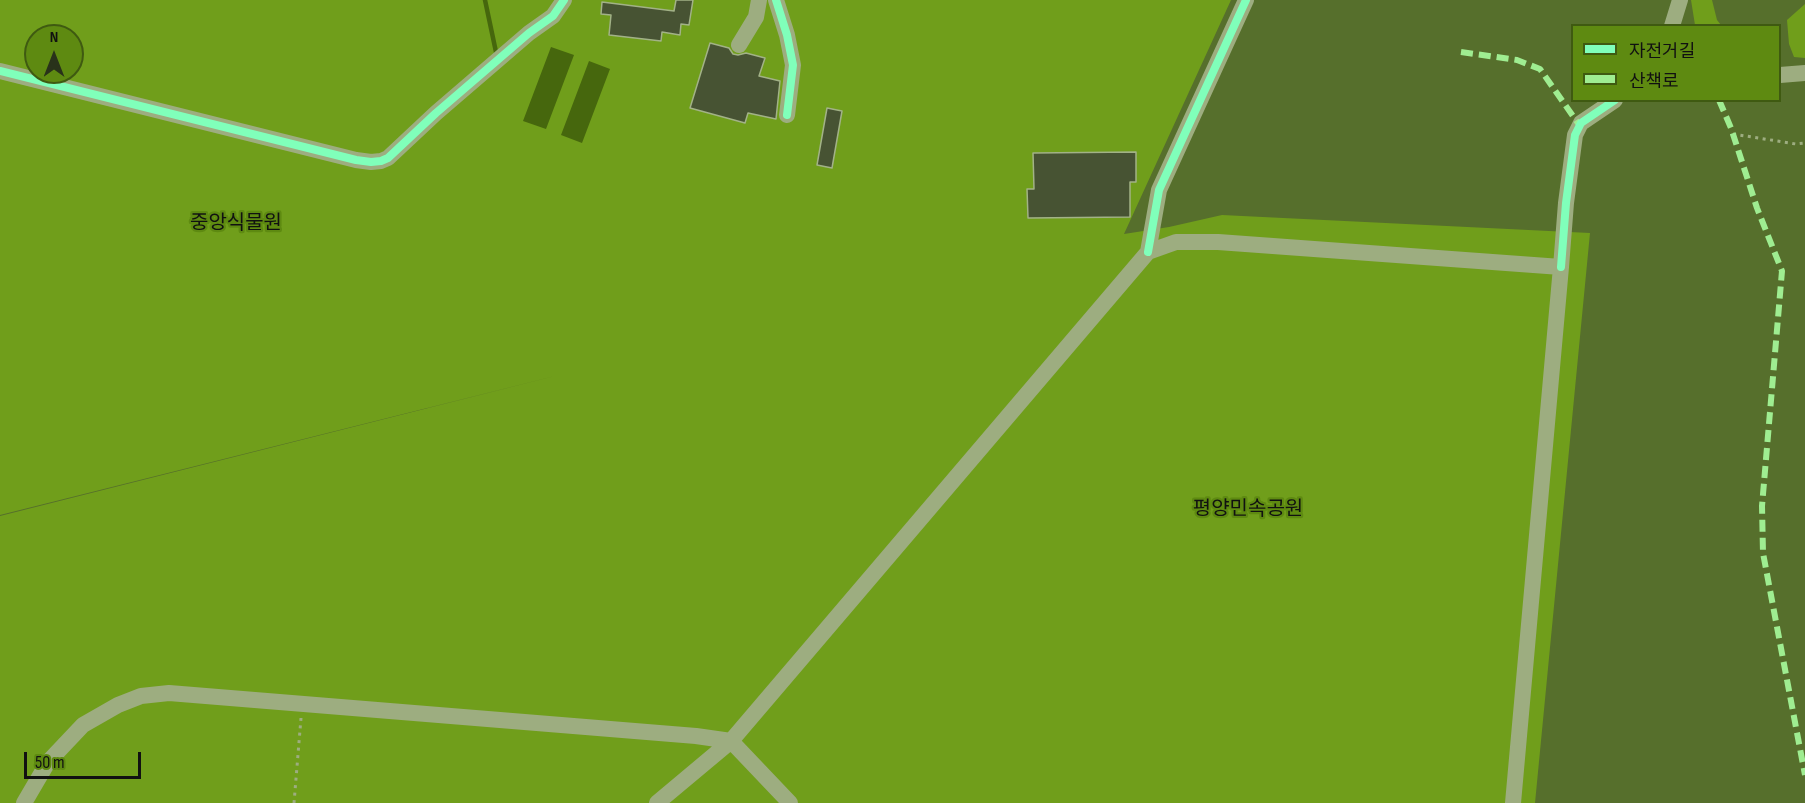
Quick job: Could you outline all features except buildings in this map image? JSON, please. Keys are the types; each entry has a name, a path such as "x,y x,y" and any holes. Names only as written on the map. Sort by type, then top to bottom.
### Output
{"street":[{"path":"0,71 356,160 381,161 388,158 529,33 553,16 564,0"},
{"path":"739,45 756,17 759,0"},
{"path":"776,0 794,65 787,115"},
{"path":"1148,252 1159,190 1246,0"},
{"path":"1673,24 1680,0"},
{"path":"1781,75 1805,73"},
{"path":"1513,803 1566,203 1575,135 1581,123 1611,102"},
{"path":"657,803 731,741 1148,252 1176,242 1218,242 1561,267"},
{"path":"24,803 48,762 66,741 107,710 141,696 192,693 303,705 696,736 731,741 790,803"}],"path":[{"path":"1733,134 1796,144 1805,143"},
{"path":"294,803 303,705"}],"green space":[{"name":"평양민속공원","path":"0,0 1231,0 1124,234 1222,215 1590,233 1535,803 0,803 0,516 567,373 0,515"},
{"path":"1691,0 1712,0 1720,24 1695,24"},
{"path":"1805,4 1805,58 1794,57 1789,44 1787,20"}],"shaded area":[{"path":"551,47 574,55 546,129 523,121"},
{"path":"589,61 610,69 582,143 561,135"}],"waterway":[{"path":"485,0 496,52"}],"marked path":[{"path":"1461,52 1517,60 1540,69 1580,126"},
{"path":"1720,102 1782,271 1762,506 1763,553 1805,775"}],"cycle path":[{"path":"0,71 356,160 381,161 388,158 436,113 529,33 553,16 564,0"},
{"path":"776,0 793,65 787,115"},
{"path":"1148,252 1159,190 1246,0"},
{"path":"1561,267 1575,135 1581,123 1612,102"}],"park label":[{"name":"중앙식물원","path":"236,224"}]}
